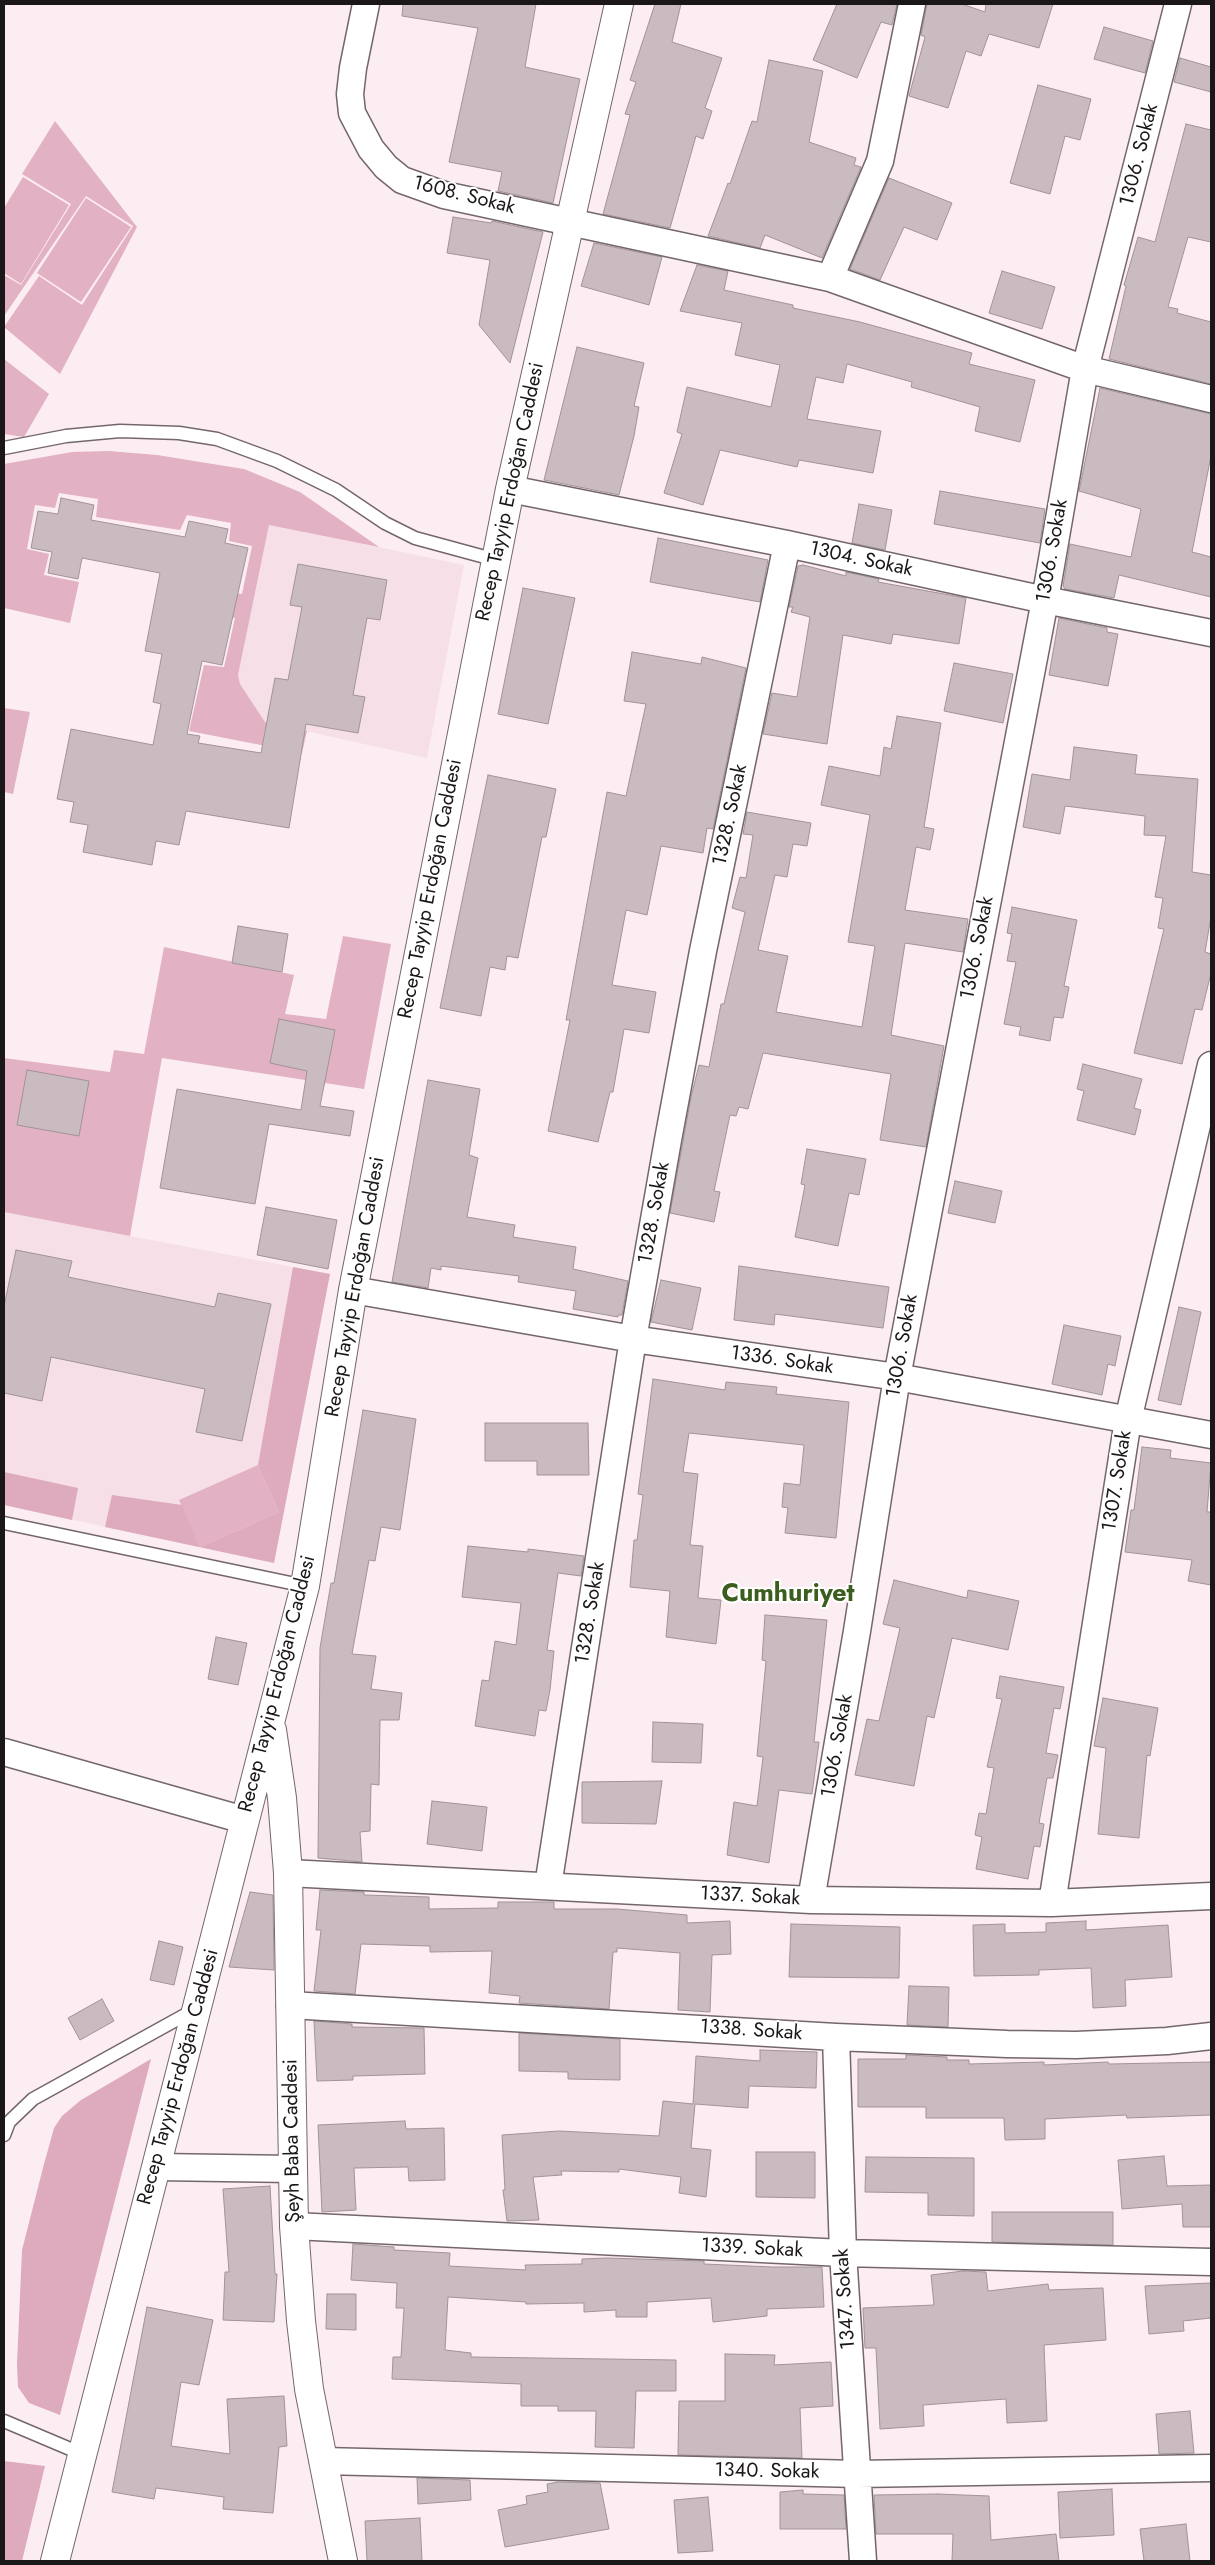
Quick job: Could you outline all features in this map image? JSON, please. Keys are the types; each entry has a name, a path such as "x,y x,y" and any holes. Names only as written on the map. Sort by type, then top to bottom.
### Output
{"street":[{"name":"1608. Sokak","path":"366,4 353,68 350,94 352,113 371,149 386,167 402,180 444,195 570,220 830,278 1085,369 1211,399"},
{"name":"Recep Tayyip Erdoğan Caddesi","path":"54,2561 305,1586 353,1290 510,489 619,4"},
{"path":"830,278 880,162 912,4"},
{"name":"1306. Sokak","path":"811,1900 858,1631 897,1377 1045,600 1085,369 1178,4"},
{"name":"1304. Sokak","path":"510,489 787,544 1045,600 1211,633"},
{"name":"1328. Sokak","path":"548,1886 633,1339 703,951 787,544"},
{"name":"1307. Sokak","path":"1052,1903 1128,1420 1211,1065"},
{"name":"1336. Sokak","path":"353,1290 633,1339 897,1377 1211,1435"},
{"name":"Şeyh Baba Caddesi","path":"270,1718 282,1798 288,1873 294,2226 301,2321 310,2389 343,2561"},
{"path":"4,1752 244,1820"},
{"name":"1337. Sokak","path":"288,1873 811,1900 1052,1903 1211,1896"},
{"name":"1338. Sokak","path":"290,2006 527,2017 836,2037 1076,2045 1167,2041 1211,2036"},
{"name":"1347. Sokak","path":"836,2037 843,2254 863,2561"},
{"path":"156,2167 293,2169"},
{"name":"1339. Sokak","path":"294,2226 843,2254 1211,2262"},
{"name":"1340. Sokak","path":"323,2461 858,2474 1211,2468"}],"lane":[{"path":"4,448 66,436 120,431 179,432 218,439 277,461 336,490 386,524 415,538 496,560"},
{"path":"4,1523 305,1586"},
{"path":"4,2135 9,2122 33,2099 198,2007"},
{"path":"4,2421 82,2454"}],"shaded area":[{"path":"55,121 137,227 60,374 4,327 39,276 82,305 133,226 86,196 4,316 4,275 21,285 71,204 22,174"},
{"path":"23,177 69,205 21,284 4,273 4,208"},
{"path":"86,198 131,227 81,302 37,273"},
{"path":"4,359 49,394 24,437 4,434"},
{"path":"109,451 157,455 244,469 300,492 379,547 269,525 238,675 240,684 265,722 307,731 302,753 189,731 204,665 224,667 235,618 214,614 219,591 242,594 252,546 229,541 231,523 187,515 180,530 96,517 98,499 59,493 55,508 35,505 27,549 49,554 44,575 79,582 70,623 4,608 4,464 72,452"},
{"path":"269,524 464,565 427,758 265,722 240,684 238,675"},
{"path":"4,708 30,712 13,794 4,792"},
{"path":"343,936 391,944 364,1089 162,1058 130,1236 4,1212 4,1058 110,1072 114,1050 144,1054 164,947 294,975 285,1014 326,1019"},
{"path":"4,1212 330,1274 274,1563 4,1505"},
{"path":"293,1267 330,1274 274,1563 105,1527 112,1495 182,1505 200,1547 279,1512 258,1465"},
{"path":"258,1465 279,1512 200,1547 179,1500"},
{"path":"4,1472 78,1488 72,1520 4,1505"},
{"path":"151,2059 60,2415 29,2403 18,2387 17,2364 22,2250 54,2128 62,2116 81,2100"},
{"path":"4,2461 45,2466 22,2561 4,2561"}],"building":[{"path":"403,4 536,4 525,67 580,79 553,203 498,191 502,172 449,162 478,28 402,16"},
{"path":"655,4 681,4 672,42 722,58 705,108 712,111 703,139 696,136 670,228 603,214 630,115 625,114 636,82 630,80"},
{"path":"837,4 897,4 892,25 881,22 857,78 813,60"},
{"path":"927,4 962,4 985,12 986,4 1053,4 1039,48 989,34 981,56 966,51 948,108 909,96 925,37 921,35"},
{"path":"1104,27 1153,41 1145,73 1094,59"},
{"path":"1180,58 1211,67 1211,92 1174,82"},
{"path":"769,60 823,71 809,142 856,158 854,165 861,167 822,258 765,235 760,248 708,236 728,183 730,184 752,121 757,122"},
{"path":"1038,85 1091,99 1080,140 1065,136 1050,194 1010,183"},
{"path":"1186,124 1211,130 1211,242 1188,237 1168,307 1178,309 1177,313 1211,322 1211,384 1109,359 1126,286 1124,285 1138,237 1155,242"},
{"path":"889,178 952,203 937,240 904,227 880,280 850,269"},
{"path":"453,217 491,223 492,221 543,232 510,363 479,325 490,260 447,253"},
{"path":"594,243 662,257 649,305 581,286"},
{"path":"697,265 728,271 724,290 793,305 793,308 860,322 972,353 969,364 1035,380 1020,442 975,431 980,407 911,387 912,382 847,364 843,383 816,377 807,419 881,431 873,473 799,460 797,467 720,450 703,505 664,493 682,434 677,432 687,387 771,407 780,365 735,355 742,323 680,311"},
{"path":"1002,271 1055,287 1042,329 989,313"},
{"path":"577,347 644,363 634,406 639,407 634,436 619,495 544,480"},
{"path":"1100,388 1211,414 1211,456 1192,552 1211,557 1211,597 1119,575 1114,598 1065,589 1063,586 1070,544 1131,557 1141,509 1079,491"},
{"path":"940,491 1045,509 1040,543 934,524"},
{"path":"61,498 94,505 91,520 185,537 189,521 228,529 225,543 248,548 222,665 202,661 187,734 200,736 198,743 261,753 275,678 288,680 302,607 290,605 298,564 387,580 380,620 367,618 353,695 365,697 358,733 306,724 289,828 186,811 179,845 156,841 152,865 83,852 88,825 70,822 74,802 57,799 71,729 153,745 161,704 153,702 162,654 145,651 160,573 82,558 78,579 48,573 52,552 31,548 38,511 58,514"},
{"path":"859,504 892,510 885,550 852,543"},
{"path":"658,538 768,560 760,602 650,582"},
{"path":"803,565 846,576 846,572 879,579 878,582 966,598 959,644 893,634 891,644 843,635 827,744 763,734 772,693 797,697 810,617 791,612 793,607 789,607 798,566"},
{"path":"523,588 575,598 548,724 498,714"},
{"path":"1059,618 1107,628 1107,632 1118,634 1108,686 1049,675"},
{"path":"632,652 701,664 702,657 746,668 713,829 707,828 703,853 661,846 647,915 626,910 612,985 656,992 649,1033 624,1029 613,1092 610,1092 598,1142 548,1131 570,1020 566,1020 607,792 626,796 646,704 624,701"},
{"path":"954,663 1013,674 1003,723 944,711"},
{"path":"897,716 941,723 924,827 934,829 930,850 916,847 905,910 968,919 963,952 905,943 891,1035 944,1046 926,1147 880,1140 891,1074 763,1053 748,1109 739,1107 736,1116 730,1115 714,1191 720,1192 714,1222 670,1213 691,1097 699,1065 709,1067 721,1004 724,1004 745,912 732,908 740,877 746,878 753,835 743,834 747,812 811,823 807,846 793,844 787,877 775,875 758,950 788,956 776,1012 862,1027 875,946 848,942 870,815 821,805 829,766 880,776 884,747 891,749"},
{"path":"1074,747 1137,755 1135,774 1198,779 1192,872 1211,875 1211,917 1205,952 1211,954 1211,973 1202,1010 1195,1009 1182,1064 1134,1053 1164,929 1158,928 1163,898 1155,897 1166,836 1144,835 1145,816 1065,806 1060,834 1023,827 1032,774 1070,780"},
{"path":"488,775 556,789 546,837 542,837 518,958 507,956 505,970 490,967 481,1016 440,1008"},
{"path":"1012,907 1077,920 1064,986 1069,987 1063,1018 1054,1017 1050,1041 1019,1035 1021,1027 1004,1024 1016,962 1007,961 1012,934 1007,933"},
{"path":"238,926 288,934 282,972 232,963"},
{"path":"279,1019 335,1030 320,1106 354,1111 350,1136 269,1124 255,1204 160,1188 177,1089 301,1110 307,1071 270,1063"},
{"path":"1083,1064 1142,1079 1134,1108 1141,1110 1135,1135 1077,1120 1084,1091 1077,1089"},
{"path":"27,1070 89,1081 79,1136 17,1125"},
{"path":"428,1080 480,1089 469,1155 478,1158 467,1217 515,1225 513,1237 576,1247 573,1269 628,1281 622,1315 618,1315 618,1317 573,1309 576,1291 518,1282 519,1276 441,1266 441,1270 431,1268 428,1288 392,1282"},
{"path":"807,1149 866,1159 859,1195 849,1193 838,1246 795,1237 805,1185 801,1184"},
{"path":"955,1181 1002,1191 995,1223 948,1213"},
{"path":"266,1207 337,1220 328,1269 257,1255"},
{"path":"16,1250 72,1261 68,1277 215,1307 218,1293 271,1304 242,1441 196,1432 205,1389 51,1357 42,1401 4,1393 4,1306"},
{"path":"739,1266 889,1287 883,1328 775,1314 774,1325 734,1320"},
{"path":"661,1280 701,1288 692,1330 651,1322"},
{"path":"1179,1307 1201,1312 1181,1405 1158,1400"},
{"path":"1064,1325 1121,1336 1115,1366 1108,1364 1102,1395 1052,1384"},
{"path":"653,1379 725,1390 726,1382 777,1387 776,1394 849,1402 836,1538 785,1533 788,1508 782,1507 784,1483 800,1485 804,1445 689,1433 683,1472 698,1474 690,1545 703,1546 698,1598 721,1600 716,1644 666,1637 670,1591 630,1587 634,1540 637,1540 643,1495 638,1494"},
{"path":"363,1410 416,1419 400,1530 381,1527 375,1561 369,1560 352,1654 376,1656 371,1689 402,1693 399,1720 380,1720 379,1785 371,1784 370,1831 360,1832 362,1862 318,1858 320,1648 331,1583 334,1583"},
{"path":"485,1423 588,1423 589,1475 537,1475 537,1461 485,1461"},
{"path":"1142,1447 1171,1450 1170,1458 1211,1463 1207,1512 1211,1512 1211,1585 1188,1581 1192,1560 1125,1552 1131,1510 1134,1510"},
{"path":"468,1546 528,1552 528,1549 584,1556 581,1576 558,1573 547,1650 554,1651 550,1690 546,1711 539,1710 535,1736 475,1726 482,1680 489,1681 495,1641 516,1645 521,1603 462,1597"},
{"path":"894,1580 967,1598 968,1590 1019,1601 1008,1650 952,1638 934,1718 927,1716 914,1786 855,1775 867,1719 879,1721 900,1628 883,1624"},
{"path":"765,1615 827,1620 814,1742 819,1742 812,1794 779,1790 769,1863 727,1855 734,1802 757,1806 763,1757 757,1756 766,1661 762,1660"},
{"path":"216,1637 247,1643 238,1685 208,1679"},
{"path":"1000,1676 1064,1687 1060,1709 1054,1708 1046,1753 1058,1755 1053,1778 1047,1778 1039,1823 1044,1824 1040,1847 1034,1846 1028,1879 976,1869 982,1837 975,1835 979,1813 986,1814 994,1768 987,1767 1002,1699 996,1698"},
{"path":"1103,1698 1158,1708 1150,1756 1147,1755 1139,1838 1098,1834 1106,1748 1094,1746"},
{"path":"653,1722 703,1724 701,1763 652,1762"},
{"path":"662,1781 656,1824 582,1823 582,1782"},
{"path":"432,1801 487,1807 482,1851 427,1844"},
{"path":"320,1890 364,1892 364,1895 429,1897 429,1909 498,1908 498,1902 554,1902 554,1909 617,1909 687,1915 687,1923 730,1921 731,1954 712,1955 710,2012 678,2010 680,1953 617,1948 617,1952 613,1952 609,2009 519,2003 520,1996 489,1993 492,1951 430,1952 430,1946 361,1944 355,1994 314,1991 321,1930 316,1930"},
{"path":"250,1892 273,1895 274,1970 229,1967"},
{"path":"1086,1921 1086,1930 1168,1925 1172,1977 1125,1980 1126,2006 1093,2008 1091,1968 1039,1970 1039,1975 974,1976 973,1925 1005,1924 1005,1933 1046,1932 1046,1923"},
{"path":"791,1924 900,1927 899,1978 789,1977"},
{"path":"159,1941 183,1947 174,1985 150,1980"},
{"path":"909,1986 949,1987 948,2027 907,2025"},
{"path":"102,1999 114,2021 80,2040 68,2018"},
{"path":"314,2021 352,2024 352,2027 424,2028 425,2074 353,2076 353,2080 317,2081"},
{"path":"519,2033 620,2039 620,2080 568,2079 568,2072 519,2071"},
{"path":"760,2050 817,2052 816,2088 749,2086 748,2108 695,2104 691,2148 711,2150 706,2197 679,2193 681,2177 619,2169 619,2172 561,2171 562,2175 533,2177 539,2220 507,2221 503,2190 505,2190 502,2135 559,2131 659,2136 663,2101 693,2104 696,2056 760,2061"},
{"path":"906,2055 947,2057 947,2060 969,2060 969,2064 1044,2062 1044,2065 1108,2062 1109,2064 1211,2062 1211,2115 1127,2118 1126,2115 1045,2119 1045,2139 1005,2140 1004,2118 926,2118 926,2107 858,2107 858,2059 906,2059"},
{"path":"405,2121 406,2129 444,2128 445,2180 409,2181 408,2167 354,2168 356,2210 322,2212 318,2125"},
{"path":"756,2152 815,2152 815,2198 756,2197"},
{"path":"1164,2156 1167,2186 1211,2185 1211,2227 1183,2227 1182,2204 1122,2209 1118,2160"},
{"path":"866,2157 974,2158 974,2216 928,2215 928,2193 865,2192"},
{"path":"270,2186 275,2274 277,2274 274,2322 223,2320 225,2272 229,2272 223,2189"},
{"path":"992,2212 1113,2212 1113,2245 992,2242"},
{"path":"353,2244 394,2247 394,2250 450,2253 449,2266 526,2270 525,2265 582,2264 582,2259 607,2258 704,2261 704,2264 773,2267 822,2267 824,2307 767,2309 767,2316 713,2322 711,2298 647,2302 647,2317 616,2317 616,2310 584,2312 584,2303 526,2304 526,2302 448,2297 445,2350 471,2353 471,2357 676,2360 676,2391 636,2391 634,2448 595,2447 596,2411 558,2411 558,2406 521,2406 521,2384 392,2379 393,2357 401,2357 404,2308 396,2308 397,2283 351,2280"},
{"path":"963,2271 986,2272 988,2291 1048,2284 1049,2290 1103,2288 1106,2340 1044,2345 1047,2421 1007,2423 1006,2399 923,2405 924,2426 880,2429 876,2348 865,2348 863,2308 934,2305 931,2275"},
{"path":"1211,2283 1211,2318 1183,2321 1184,2331 1149,2334 1145,2286"},
{"path":"327,2294 356,2294 356,2330 326,2329"},
{"path":"147,2307 213,2320 199,2385 181,2382 171,2446 230,2454 227,2399 284,2396 287,2446 279,2447 273,2513 223,2509 224,2497 156,2488 154,2499 112,2492"},
{"path":"725,2354 775,2355 774,2365 831,2362 833,2406 800,2408 802,2458 678,2455 679,2401 725,2401"},
{"path":"1190,2411 1194,2453 1159,2454 1156,2414"},
{"path":"417,2478 470,2480 471,2500 418,2504"},
{"path":"558,2482 600,2483 609,2529 505,2547 498,2510 527,2504 526,2496 548,2492 547,2484"},
{"path":"1112,2489 1114,2535 1060,2538 1058,2492"},
{"path":"803,2490 803,2494 844,2495 846,2529 780,2529 780,2492"},
{"path":"938,2494 989,2496 991,2540 1056,2534 1059,2561 952,2561 953,2534 876,2534 874,2495"},
{"path":"708,2497 713,2551 678,2553 674,2500"},
{"path":"420,2518 422,2561 367,2561 365,2521"},
{"path":"1186,2524 1190,2561 1144,2561 1140,2529"}],"district":[{"name":"Cumhuriyet","path":"788,1595"}]}
